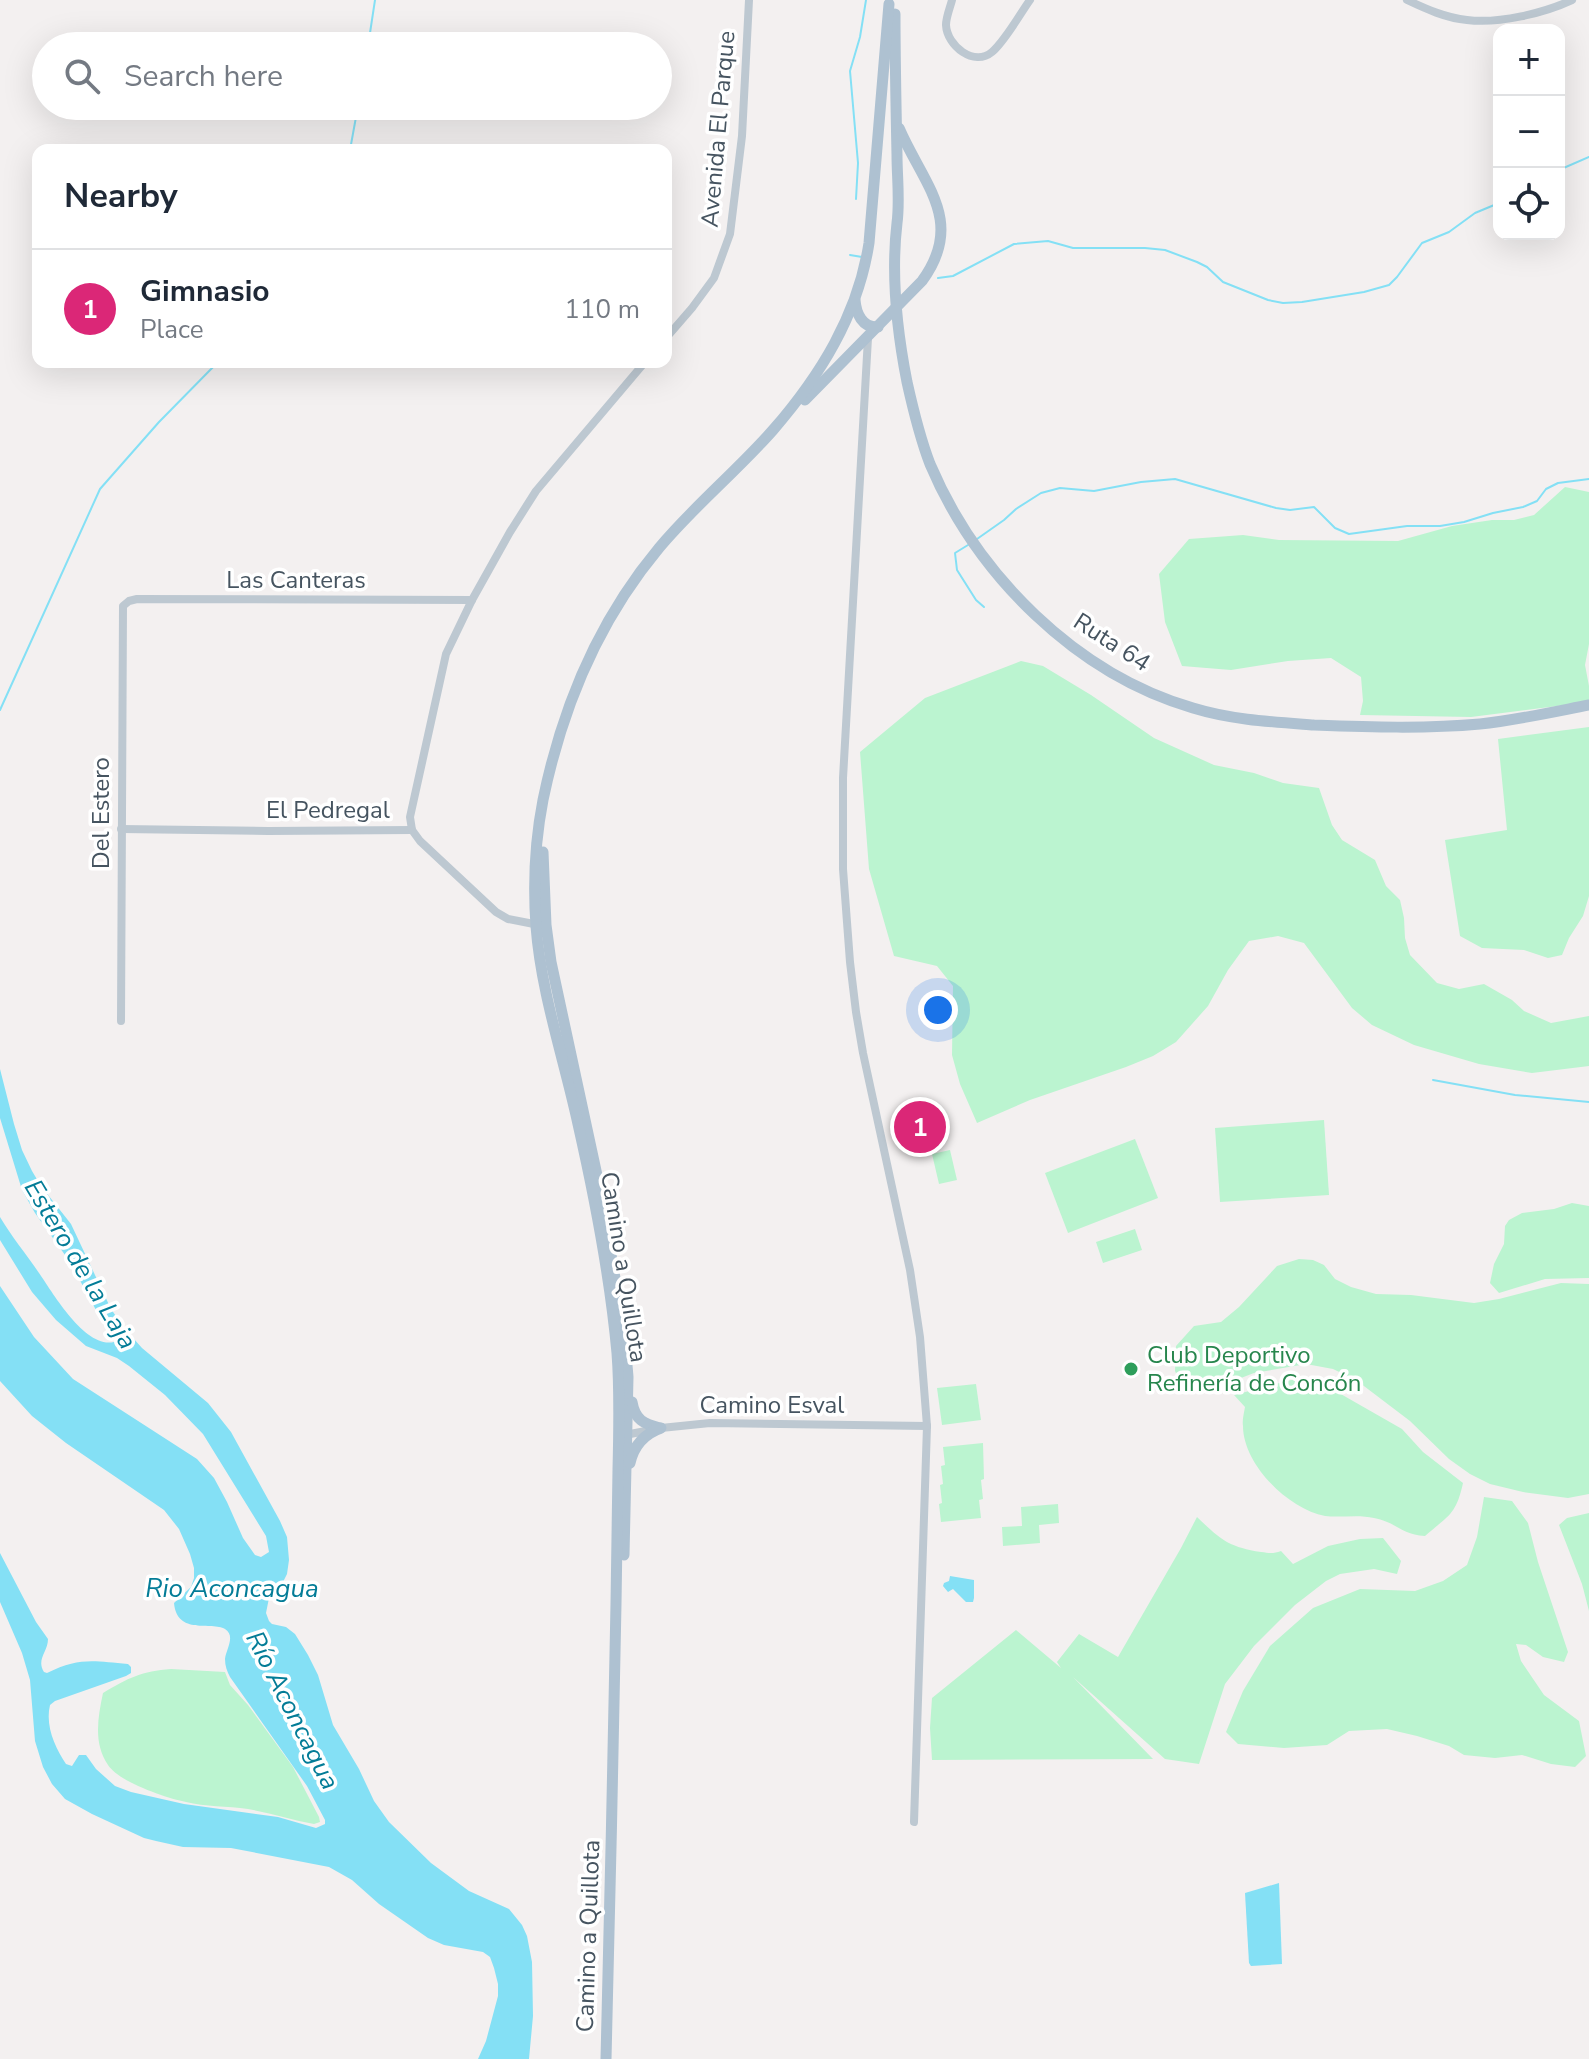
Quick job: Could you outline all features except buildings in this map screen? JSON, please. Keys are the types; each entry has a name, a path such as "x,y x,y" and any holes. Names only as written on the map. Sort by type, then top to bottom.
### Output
{"main road":[{"name":"Ruta 64","path":"891,1 896,227"},
{"name":"Ruta 64","path":"891,1 896,290 904,362 917,424 930,463 956,515 995,570 1028,607 1065,639 1118,675 1191,708 1232,717 1287,723 1437,727 1495,722 1589,705"},
{"path":"773,430 820,370 854,299 866,260 891,1"},
{"path":"773,430 868,338 930,270 941,241 941,217 930,184 896,120"},
{"path":"854,299 864,324 878,327"},
{"name":"Camino a Quillota","path":"613,1814 626,1491 618,1361 609,1288 579,1127 544,981 536,852 557,743 574,692 595,644 640,572 671,534 773,430"},
{"name":"Camino a Quillota","path":"541,925 613,1260 628,1377 623,1435 606,2059"},
{"path":"628,1377 632,1407 637,1417 645,1424 661,1428"},
{"path":"626,1491 634,1449 644,1437 661,1428"}],"street":[{"name":"Avenida El Parque","path":"672,331 714,278 730,234 741,152 749,0"},
{"path":"952,0 946,26 951,38 965,54 975,58 991,53 1030,0"},
{"path":"1407,0 1441,15 1467,21 1526,15 1572,0"},
{"path":"868,338 843,778 843,869 856,1012 910,1270 920,1337 927,1426 914,1822"},
{"path":"412,830 410,817 441,671 472,600 536,491 640,368"},
{"name":"Las Canteras","path":"123,606 137,599 472,600"},
{"name":"Del Estero","path":"121,1021 123,606"},
{"name":"El Pedregal","path":"121,829 412,830 496,912 508,919 541,925"},
{"name":"Camino Esval","path":"623,1435 710,1423 927,1426"}],"green space":[{"path":"1565,487 1589,492 1589,644 1585,665 1589,702 1471,717 1360,715 1363,701 1361,677 1331,658 1231,670 1182,666 1165,622 1159,574 1189,539 1243,535 1279,540 1398,541 1452,526 1534,515"},
{"path":"1021,661 1043,666 1154,738 1214,765 1283,783 1319,788 1332,825 1342,840 1375,860 1386,886 1400,900 1410,955 1437,983 1459,989 1484,984 1512,1000 1524,1011 1551,1023 1589,1016 1589,1066 1532,1073 1479,1064 1414,1045 1372,1025 1352,1008 1304,943 1278,936 1249,941 1208,1006 1176,1042 1126,1067 1030,1100 977,1123 960,1084 952,1055 953,986 937,966 894,956 869,869 860,752 925,698"},
{"path":"1589,727 1589,896 1583,916 1562,955 1548,958 1524,950 1482,948 1460,936 1445,840 1507,830 1498,739"},
{"path":"1324,1120 1329,1195 1220,1202 1215,1128"},
{"path":"1135,1139 1158,1198 1068,1233 1045,1173"},
{"path":"950,1150 957,1180 939,1184 932,1154"},
{"path":"1572,1203 1589,1206 1589,1278 1545,1279 1499,1293 1490,1283 1509,1220 1522,1213"},
{"path":"1135,1229 1142,1250 1103,1263 1096,1242"},
{"path":"1299,1259 1324,1265 1335,1279 1376,1294 1474,1303 1561,1283 1589,1284 1589,1494 1568,1498 1490,1484 1449,1459 1410,1421 1356,1380 1333,1369 1306,1364 1254,1373 1205,1388 1182,1386 1175,1371 1176,1346 1194,1326 1221,1322 1277,1266"},
{"path":"1295,1379 1332,1389 1402,1429 1423,1452 1463,1483 1450,1514 1425,1536 1417,1535 1374,1518 1325,1516 1311,1512 1270,1483 1251,1455 1243,1426 1245,1407 1234,1395"},
{"path":"976,1384 981,1420 942,1425 937,1388"},
{"path":"983,1443 983,1499 979,1500 981,1518 941,1522 941,1466 945,1465 943,1447"},
{"path":"1484,1497 1512,1501 1528,1523 1568,1652 1564,1662 1543,1657 1526,1645 1516,1644 1521,1661 1544,1695 1579,1721 1586,1756 1575,1767 1522,1755 1495,1758 1464,1755 1449,1746 1387,1729 1349,1731 1327,1745 1284,1748 1238,1744 1226,1732 1243,1691 1270,1646 1313,1608 1360,1589 1415,1591 1443,1581 1467,1565 1477,1537"},
{"path":"1058,1504 1059,1523 1039,1525 1040,1543 1003,1546 1002,1527 1022,1526 1021,1507"},
{"path":"1589,1513 1589,1611 1559,1525 1567,1518"},
{"path":"1197,1517 1232,1545 1261,1552 1281,1551 1293,1564 1328,1546 1383,1538 1401,1561 1397,1574 1374,1569 1340,1574 1326,1581 1295,1605 1254,1646 1225,1684 1199,1764 1165,1759 1073,1677 1153,1759 932,1760 932,1698 1016,1630 1061,1668 1057,1662 1079,1634 1118,1657"},
{"path":"171,1669 225,1672 230,1685 293,1767 320,1822 314,1824 248,1809 177,1800 122,1777 108,1765 99,1739 98,1721 103,1693 136,1676"}],"water":[{"name":"Rio Aconcagua","path":"0,1069 22,1150 41,1186 71,1224 111,1309 142,1348 208,1403 231,1432 280,1521 287,1537 287,1574 270,1593 266,1613 272,1624 286,1627 295,1634 308,1655 318,1675 333,1725 374,1801 389,1822 431,1863 469,1891 509,1909 522,1925 532,1962 533,2016 529,2059 478,2059 498,1996 494,1968 490,1957 483,1952 444,1945 428,1938 379,1904 352,1880 329,1867 231,1848 183,1847 144,1838 65,1799 52,1784 35,1741 30,1680 0,1602 0,1553 48,1639 41,1663 44,1672 87,1661 128,1664 131,1667 131,1673 126,1676 50,1705 52,1736 66,1764 72,1766 79,1755 86,1755 115,1786 131,1792 184,1804 278,1817 316,1828 325,1824 307,1786 230,1677 225,1662 230,1639 228,1632 219,1627 188,1624 177,1613 174,1603 191,1587 194,1578 190,1554 179,1529 164,1510 32,1416 0,1381 0,1286 34,1337 73,1379 197,1459 214,1478 243,1538 255,1555 261,1557 269,1552 266,1536 203,1434 165,1395 129,1366 86,1346 56,1320 32,1292 0,1240 0,1217 73,1320 96,1339 108,1343 119,1340 117,1332 103,1323 70,1262 22,1190 0,1118"},
{"path":"950,1576 974,1580 973,1602 966,1602 953,1589 948,1592 943,1586"},
{"path":"1279,1883 1282,1964 1251,1966 1245,1893"}],"waterway":[{"name":"Estero de la Laja","path":"370,32 375,0"},
{"path":"856,199 858,163 850,71 866,0"},
{"name":"Estero de la Laja","path":"351,144 355,120"},
{"path":"1564,168 1589,157"},
{"path":"938,278 953,276 1014,244 1048,241 1073,248 1165,250 1207,267 1223,282 1268,300 1302,302 1389,285 1422,243 1449,232 1475,213 1493,206"},
{"path":"850,255 862,257"},
{"name":"Estero de la Laja","path":"0,710 100,489 212,368"},
{"path":"977,539 1041,493 1060,488 1094,491 1175,479 1276,508 1314,507 1335,528 1349,534 1464,522 1523,507 1537,501 1546,489 1558,483 1589,479"},
{"path":"968,545 955,553 957,570 984,607"},
{"path":"1433,1080 1515,1095 1589,1102"}],"place":[{"name":"Gimnasio","path":"920,1127"},
{"name":"Club Deportivo Refinería de Concón","path":"1131,1369"}],"water label":[{"name":"Río Aconcagua","path":"293,1710"}]}
